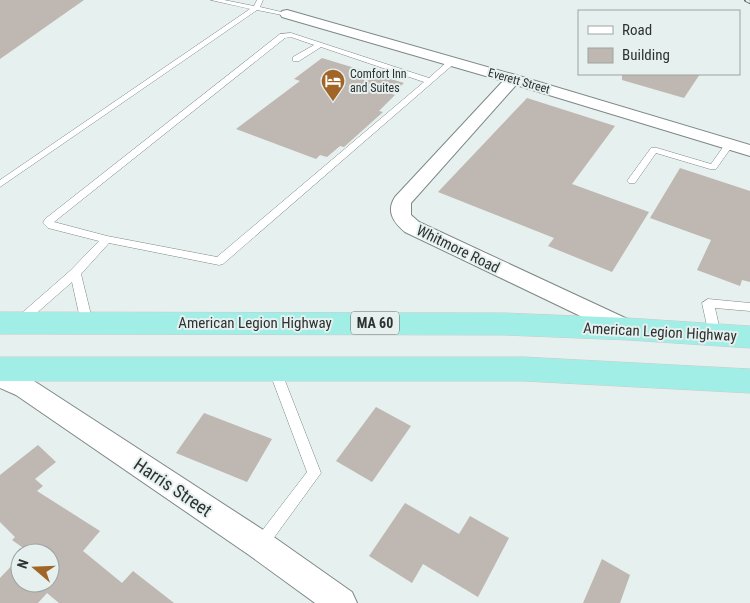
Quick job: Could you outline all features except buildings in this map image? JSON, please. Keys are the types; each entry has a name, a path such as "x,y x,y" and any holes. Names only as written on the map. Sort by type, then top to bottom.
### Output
{"highway":[{"name":"American Legion Highway","path":"9,323 452,323 628,329 750,338"},
{"path":"0,369 524,369 750,381"}],"street":[{"name":"Everett Street","path":"286,14 513,79 750,151"},
{"name":"Whitmore Road","path":"513,79 402,201 399,210 402,219 412,227 628,329"},
{"name":"Harris Street","path":"0,377 25,388 260,546 341,603"}],"lane":[{"path":"214,0 286,14"},
{"path":"0,184 256,8 260,0"},
{"path":"430,81 287,35 283,36 48,223 52,226 107,239 219,262 430,81 452,62"},
{"path":"296,60 319,45"},
{"path":"632,181 654,150 713,167 728,145"},
{"path":"9,323 75,273 107,239"},
{"path":"75,273 87,322"},
{"path":"715,335 708,303 750,307"},
{"path":"260,546 314,473 274,368"}],"railway":[{"path":"746,0 750,2"}],"place":[{"name":"Comfort Inn and Suites","path":"333,102"}]}
